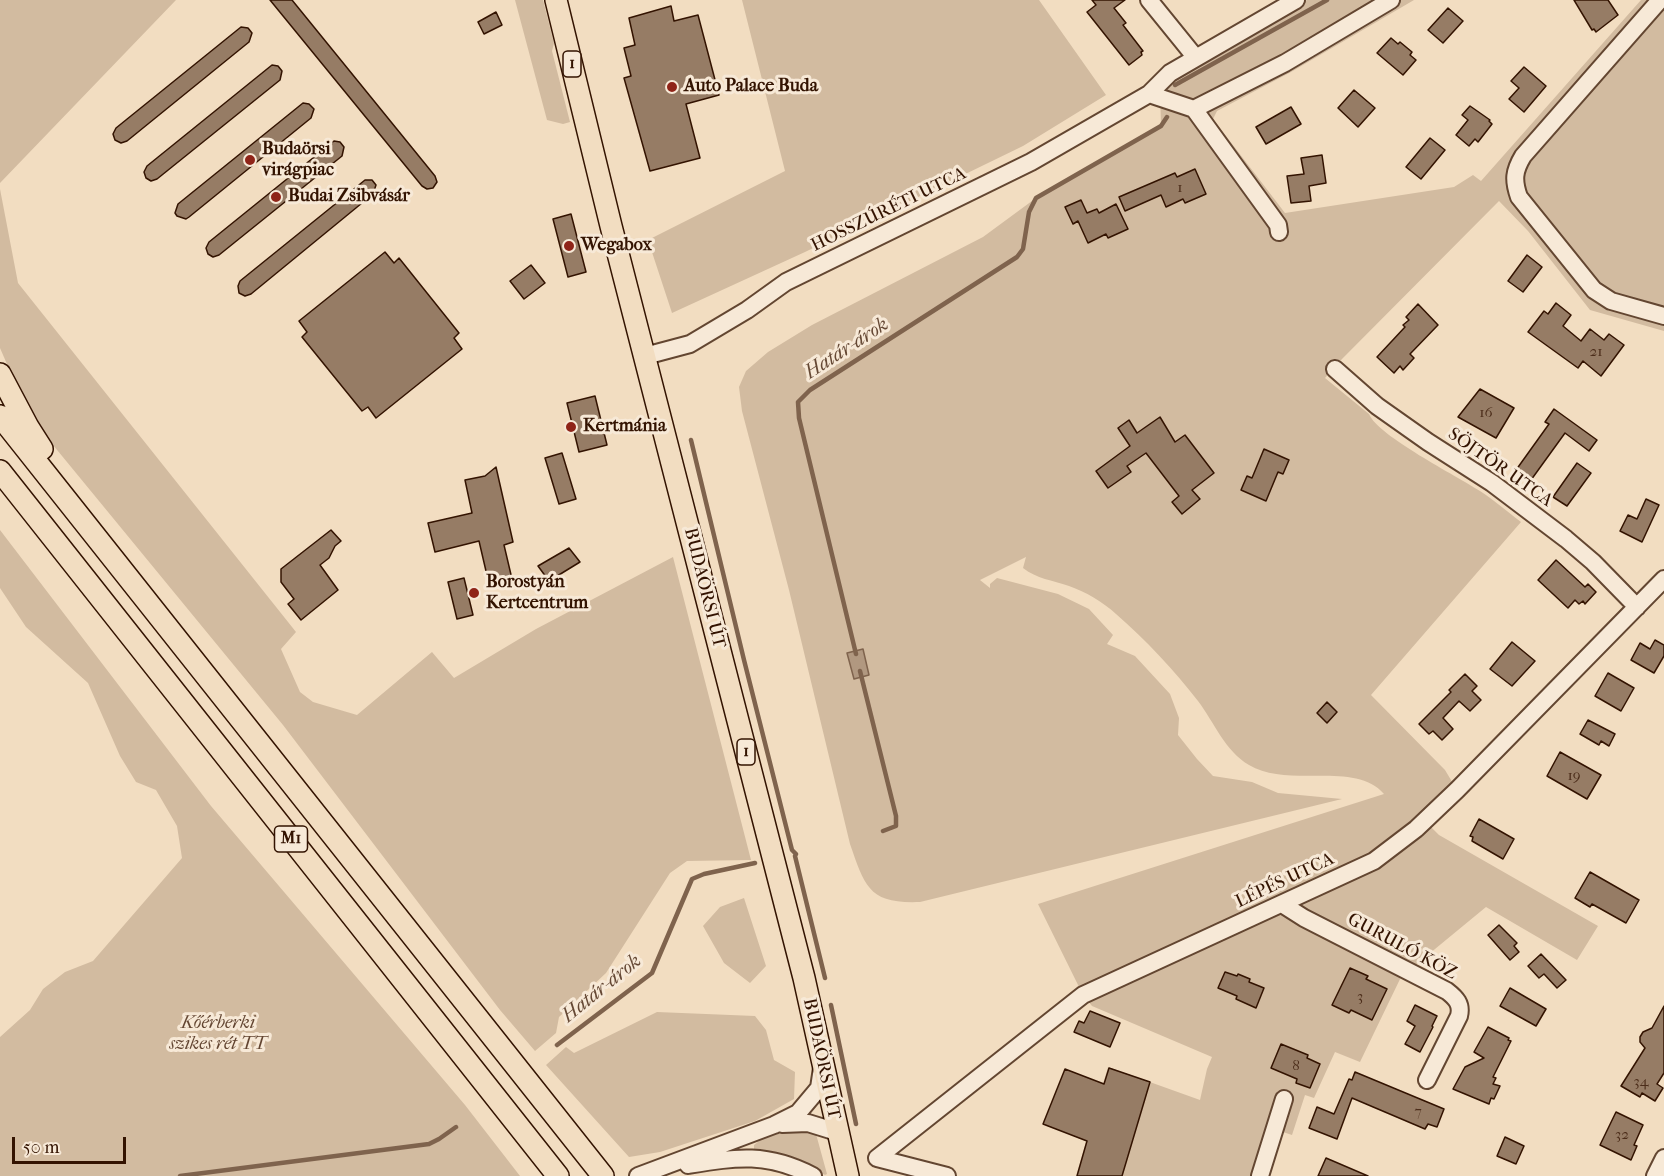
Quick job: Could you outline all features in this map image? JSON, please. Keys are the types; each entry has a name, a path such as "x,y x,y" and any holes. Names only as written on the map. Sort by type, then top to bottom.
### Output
{"main road":[{"name":"BUDAÖRSI ÚT","path":"556,0 801,966 848,1176"},
{"path":"0,374 28,428 74,493 108,550"},
{"name":"M1","path":"0,416 602,1175"},
{"name":"M1","path":"0,471 558,1176"}],"street":[{"path":"1149,0 1196,58"},
{"name":"HOSSZÚRÉTI UTCA","path":"645,356 690,344 747,310 786,282 1024,166 1149,94 1170,73 1296,0"},
{"path":"1194,109 1286,63 1391,0"},
{"path":"1660,0 1523,156 1514,178 1519,197 1594,290 1611,301 1664,316"},
{"path":"1149,94 1194,109 1278,225 1279,232"},
{"name":"SÖJTÖR UTCA","path":"1335,369 1377,406 1492,483 1566,539 1593,562 1636,607"},
{"name":"LÉPÉS UTCA","path":"946,1176 878,1158 1083,994 1374,861 1416,829 1457,790 1664,579"},
{"name":"GURULÓ KÖZ","path":"1282,904 1304,918 1447,991 1455,998 1460,1006 1459,1016 1427,1080"},
{"path":"638,1176 774,1125 798,1113 819,1088 823,1064"},
{"path":"1260,1176 1284,1099"},
{"path":"774,1125 808,1123 837,1132"},
{"path":"655,1170 725,1159 754,1158 778,1161 813,1176"},
{"path":"1655,1176 1664,1158"}],"green space":[{"path":"0,0 176,0 0,183"},
{"path":"515,0 543,0 554,43 552,51 570,122 563,124 547,120"},
{"path":"742,0 1039,0 1106,95 1023,146 805,252 672,313 648,240 785,171"},
{"path":"1307,0 1414,0 1291,72 1217,111 1213,119 1285,213 1454,187 1473,175 1481,181 1641,0 1664,0 1664,331 1590,310 1528,231 1499,201 1325,378 1369,414 1375,423 1387,433 1480,491 1521,522 1371,695 1445,770 1457,790 1425,821 1439,835 1598,926 1577,960 1486,907 1401,977 1360,1062 1335,1052 1314,1098 1305,1095 1292,1135 1283,1132 1277,1123 1260,1176 1076,1176 1108,1067 1200,1100 1212,1057 1092,1006 1083,995 1038,904 1384,794 1371,784 1356,778 1282,775 1265,772 1249,765 1233,752 1179,678 1127,624 1106,605 1088,594 1028,572 1023,568 1026,557 980,580 990,588 990,584 997,578 1058,594 1089,609 1113,635 1107,644 1135,656 1170,694 1179,718 1178,735 1213,776 1252,782 1278,793 1342,799 920,902 903,902 879,896 865,882 850,844 789,590 742,411 739,387 746,371 768,352 812,325 983,237 1036,198 1161,126 1160,89 1198,62"},
{"path":"0,189 18,283 296,632 281,649 300,692 313,702 357,715 432,652 454,678 536,629 673,557 751,860 687,861 670,873 606,973 559,1017 556,1033 535,1051 500,1010 283,725 30,417 0,348"},
{"name":"Kőérberki szikes rét TT","path":"0,530 211,806 465,1105 520,1176 0,1176 0,1037 30,1010 43,989 65,972 93,961 182,858 177,826 156,790 136,782 120,756 88,683 26,627 0,588"},
{"path":"744,898 766,966 750,983 724,963 703,926 720,907"},
{"path":"657,1012 755,1016 766,1030 774,1060 795,1072 794,1099 755,1121 660,1152 629,1157 546,1065 566,1047 574,1053"},
{"path":"796,1129 816,1134 827,1174 825,1175 798,1159 754,1149 754,1145 764,1137"}],"shaded area":[{"path":"863,649 869,675 854,679 847,653"}],"building":[{"path":"270,0 292,0 435,176 437,182 433,188 427,189 422,186"},
{"path":"1092,0 1125,0 1114,8 1126,23 1123,25 1143,51 1142,55 1129,65 1087,12 1096,5"},
{"path":"1574,0 1608,0 1618,15 1596,32 1592,30"},
{"name":"Auto Palace Buda","path":"671,6 674,21 698,15 719,95 686,104 700,158 650,171 624,78 631,76 624,48 635,45 629,18"},
{"path":"1448,8 1463,21 1443,43 1428,30"},
{"path":"496,12 502,25 484,34 478,22"},
{"path":"241,27 248,28 252,33 249,42 127,141 121,143 115,140 113,134 116,128"},
{"path":"1391,38 1412,52 1410,55 1416,60 1403,75 1377,53"},
{"path":"272,65 278,66 282,71 280,80 157,179 151,181 146,178 144,172 147,166"},
{"path":"1524,67 1546,86 1524,112 1509,99 1519,88 1511,81"},
{"path":"1354,90 1375,108 1358,127 1338,108"},
{"path":"303,103 309,104 314,109 311,118 189,217 186,219 177,216 175,213 178,204"},
{"path":"1470,106 1490,120 1492,124 1478,142 1475,139 1469,146 1456,135 1468,120 1462,115"},
{"path":"1291,107 1301,124 1266,144 1256,127"},
{"path":"1430,138 1445,150 1421,179 1406,167"},
{"path":"334,141 340,142 344,147 342,156 219,255 213,257 208,254 206,248 209,242"},
{"path":"1322,155 1326,183 1309,186 1311,201 1291,203 1287,176 1304,174 1301,158"},
{"path":"1195,169 1206,194 1185,203 1183,199 1166,207 1161,195 1125,211 1119,197 1175,173 1177,177"},
{"path":"365,180 372,180 376,185 373,194 251,294 245,296 239,293 240,281"},
{"path":"1081,200 1087,213 1097,209 1099,213 1116,204 1128,229 1108,238 1106,234 1088,243 1078,221 1073,224 1065,207"},
{"name":"Wegabox","path":"571,214 586,272 568,277 553,219"},
{"path":"385,252 394,263 399,258 459,333 454,338 462,349 376,418 368,407 362,411 302,337 307,332 299,321"},
{"path":"1527,255 1542,267 1523,292 1508,281"},
{"path":"531,265 545,283 524,299 510,281"},
{"path":"1556,303 1571,315 1563,326 1581,341 1590,329 1604,340 1609,334 1624,345 1601,376 1583,361 1578,368 1528,332 1544,311 1548,314"},
{"path":"1418,304 1438,325 1410,354 1414,358 1403,370 1400,366 1394,373 1377,357 1405,327 1403,325 1409,320 1406,317"},
{"path":"1480,389 1514,408 1496,438 1458,417"},
{"path":"595,396 607,445 579,452 567,403"},
{"path":"1554,409 1597,440 1589,451 1565,433 1531,480 1516,470 1549,424 1545,422"},
{"path":"1160,417 1175,442 1185,435 1214,473 1192,490 1200,499 1182,514 1172,502 1179,496 1146,453 1127,466 1131,472 1108,488 1096,471 1130,446 1118,428 1129,420 1137,433"},
{"path":"1264,449 1289,460 1283,474 1278,472 1266,501 1241,490 1247,476 1252,478"},
{"path":"562,453 576,499 559,504 545,458"},
{"path":"1577,463 1591,473 1567,506 1553,497"},
{"path":"496,467 513,542 504,545 512,579 489,584 479,541 435,552 428,523 472,513 465,480 485,476"},
{"path":"1646,499 1659,505 1642,542 1620,531 1628,515 1637,519"},
{"path":"331,530 341,541 335,546 329,558 320,565 338,590 301,620 288,604 294,599 281,582 281,569"},
{"path":"569,548 580,562 549,581 538,566"},
{"path":"1556,560 1585,587 1588,584 1596,592 1585,604 1583,601 1579,604 1575,600 1568,608 1538,580"},
{"path":"464,578 473,615 457,619 448,582"},
{"path":"1655,640 1664,645 1664,656 1654,673 1631,660 1640,643 1650,649"},
{"path":"1512,642 1535,661 1512,686 1490,669"},
{"path":"1608,673 1634,688 1621,711 1595,696"},
{"path":"1465,674 1477,686 1472,691 1481,700 1470,711 1459,701 1443,718 1453,729 1442,740 1433,731 1429,734 1419,724 1451,692 1449,690"},
{"path":"1327,702 1337,712 1327,723 1317,713"},
{"path":"1588,720 1615,734 1609,746 1601,741 1599,745 1580,734"},
{"path":"1560,752 1601,775 1587,799 1547,776"},
{"path":"1479,819 1514,839 1503,859 1472,841 1473,837 1470,836"},
{"path":"1590,872 1639,900 1626,923 1592,904 1590,907 1575,898"},
{"path":"1499,925 1517,943 1514,946 1519,952 1510,960 1488,935"},
{"path":"1541,954 1566,980 1557,988 1544,974 1539,978 1528,966"},
{"path":"1350,968 1368,976 1366,979 1387,989 1372,1020 1351,1010 1349,1013 1332,1005"},
{"path":"1225,972 1237,976 1238,974 1250,979 1249,982 1264,988 1256,1008 1218,988"},
{"path":"1510,988 1546,1009 1536,1026 1500,1006"},
{"path":"1415,1005 1437,1016 1420,1052 1405,1044 1415,1026 1407,1021"},
{"path":"1664,1006 1664,1073 1657,1084 1663,1088 1655,1101 1642,1093 1640,1097 1621,1086 1645,1048 1640,1042 1640,1037 1643,1032 1652,1028"},
{"path":"1090,1011 1120,1023 1110,1047 1074,1032 1079,1021 1084,1023"},
{"path":"1488,1027 1511,1041 1493,1077 1496,1078 1493,1084 1500,1086 1489,1104 1453,1089 1465,1067 1484,1058 1474,1052"},
{"path":"1281,1044 1308,1055 1307,1058 1320,1064 1310,1088 1296,1083 1297,1079 1271,1068"},
{"path":"1109,1068 1150,1082 1122,1176 1077,1176 1087,1141 1043,1124 1065,1069 1104,1084"},
{"path":"1355,1072 1444,1109 1437,1127 1428,1124 1425,1129 1352,1098 1337,1139 1309,1128 1317,1107 1334,1114 1349,1079 1352,1080"},
{"path":"1616,1112 1643,1125 1634,1145 1637,1146 1631,1160 1600,1145"},
{"path":"1505,1137 1524,1146 1516,1164 1497,1156"},
{"path":"1326,1158 1368,1176 1318,1176"}],"waterway":[{"name":"Határ-árok","path":"1175,85 1327,0"},
{"name":"Határ-árok","path":"856,654 799,418 798,402 810,390 1017,257 1023,249 1029,212 1036,198 1161,126 1167,117"},
{"path":"691,440 792,850 796,854 825,978"},
{"name":"Határ-árok","path":"860,671 896,816 896,826 883,831"},
{"name":"Határ-árok","path":"557,1045 652,973 692,879 704,874 755,863"},
{"path":"831,1005 856,1124"},
{"name":"Határ-árok","path":"180,1176 429,1144 456,1127"}],"place":[{"name":"Auto Palace Buda","path":"672,87"},
{"name":"Budaörsi virágpiac","path":"250,160"},
{"name":"Budai Zsibvásár","path":"276,197"},
{"name":"Wegabox","path":"569,246"},
{"name":"Kertmánia","path":"571,427"},
{"name":"Borostyán Kertcentrum","path":"474,593"}]}
